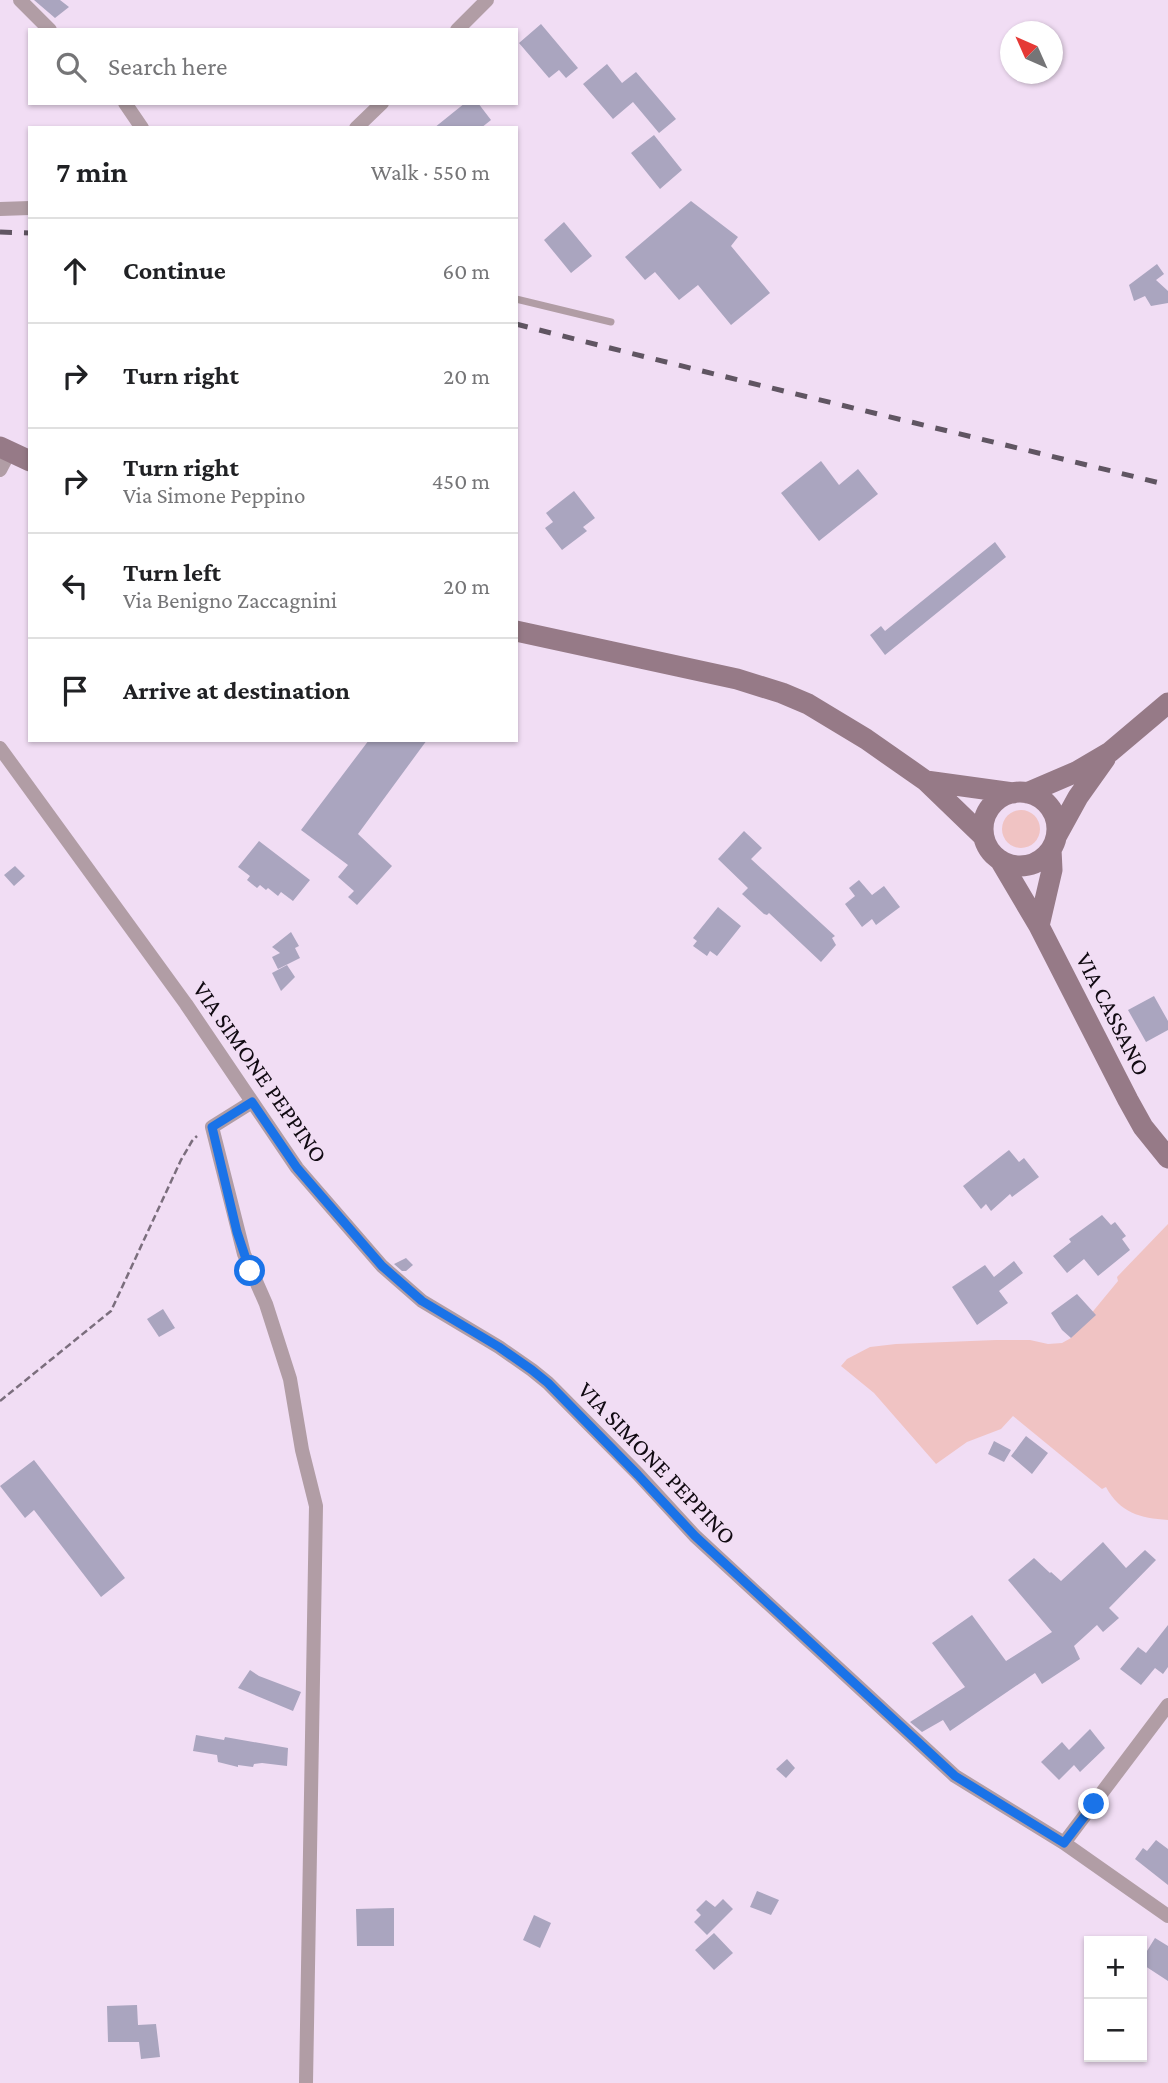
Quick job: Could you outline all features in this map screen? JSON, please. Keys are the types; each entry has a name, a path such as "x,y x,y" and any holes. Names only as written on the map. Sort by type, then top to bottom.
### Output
{"main road":[{"path":"3,456 28,461"},
{"path":"518,631 709,672 782,693 808,704 848,727 926,781 984,837"},
{"path":"1111,752 1078,797 1043,858 1033,864 1010,865 1000,860 987,846 984,826 986,815 993,805 1002,798 1076,772 1111,752 1168,703"},
{"path":"926,781 1020,793 1038,797 1047,804 1054,814 1057,826 1052,870 1039,926"},
{"name":"VIA CASSANO","path":"1000,860 1039,926 1128,1100 1143,1126 1168,1158"}],"street":[{"path":"19,0 48,28"},
{"path":"459,28 487,0"},
{"path":"126,105 141,126"},
{"path":"358,126 380,105"},
{"path":"0,209 28,208"},
{"name":"VIA SIMONE PEPPINO","path":"0,748 186,1004 297,1168 382,1266 422,1301 499,1347 548,1383 695,1536 955,1776 1064,1843 1168,1916"},
{"path":"252,1102 212,1127 241,1243 250,1271 266,1304 290,1379 302,1450 316,1506 306,2083"},
{"path":"1064,1843 1168,1705"}],"lane":[{"path":"518,299 611,322"}],"path":[{"path":"0,1401 111,1311 181,1160 192,1140 212,1127"}],"shaded area":[{"path":"1021,810 1034,816 1040,829 1034,842 1021,848 1008,842 1002,829 1008,816"},
{"path":"1168,1224 1168,1520 1140,1516 1124,1508 1106,1487 1102,1489 1013,1416 1001,1429 967,1442 936,1464 874,1393 841,1366 847,1359 870,1347 896,1344 996,1340 1062,1343 1071,1338 1118,1281 1117,1277"}],"building":[{"path":"34,0 60,0 69,7 55,18"},
{"path":"541,24 578,68 566,78 559,70 549,78 519,43"},
{"path":"607,64 622,83 636,72 676,119 659,133 633,102 613,119 583,84"},
{"path":"463,105 480,105 491,120 484,126 436,126"},
{"path":"654,135 682,170 660,189 631,153"},
{"path":"691,201 738,237 731,246 770,293 731,325 698,285 679,300 655,272 645,280 625,257"},
{"path":"564,222 592,256 571,273 544,240"},
{"path":"1157,264 1164,274 1156,280 1168,291 1168,303 1151,306 1145,296 1134,301 1129,285"},
{"path":"821,461 839,485 858,469 878,494 819,541 781,493"},
{"path":"574,491 595,518 583,527 587,531 562,550 545,528 553,522 546,513"},
{"path":"995,542 1006,557 885,655 870,635 881,626 885,631"},
{"path":"367,742 426,742 358,834 392,866 357,905 348,897 354,891 338,877 348,865 301,830"},
{"path":"744,831 762,848 751,859 835,936 832,938 836,945 821,962 769,913 764,914 742,894 748,888 718,859"},
{"path":"259,841 310,880 293,901 281,892 278,896 268,888 266,890 260,885 257,888 247,880 250,876 238,867"},
{"path":"15,866 25,876 14,886 4,875"},
{"path":"859,880 872,895 884,886 900,907 876,925 872,919 862,927 845,904 855,896 849,888"},
{"path":"718,907 741,926 717,956 710,951 707,956 693,946 697,941 693,938"},
{"path":"291,932 299,946 295,948 300,958 278,969 272,957 280,953 272,947"},
{"path":"287,965 295,977 281,991 272,973"},
{"path":"1154,996 1168,1021 1168,1030 1146,1042 1128,1010"},
{"path":"1009,1150 1019,1162 1024,1158 1039,1177 1012,1197 1010,1194 991,1211 986,1204 981,1209 963,1186"},
{"path":"1102,1215 1111,1225 1115,1222 1126,1236 1122,1239 1130,1250 1098,1276 1084,1259 1067,1273 1053,1256 1071,1242 1069,1239"},
{"path":"406,1258 413,1265 402,1271 394,1264"},
{"path":"1014,1261 1023,1273 999,1291 1008,1303 977,1325 952,1287 985,1265 994,1277"},
{"path":"1077,1294 1096,1315 1071,1338 1051,1313"},
{"path":"163,1309 175,1328 159,1337 147,1319"},
{"path":"1026,1436 1048,1453 1032,1474 1011,1456"},
{"path":"994,1441 1011,1450 1004,1462 988,1454"},
{"path":"34,1460 125,1578 101,1597 34,1510 25,1518 0,1486"},
{"path":"1103,1542 1126,1568 1145,1550 1156,1560 1109,1608 1119,1618 1103,1632 1097,1625 1074,1646 1080,1659 1042,1684 1035,1673 950,1731 943,1720 922,1732 910,1722 965,1687 932,1643 972,1615 1006,1661 1052,1632 1008,1580 1034,1558 1061,1581"},
{"path":"1168,1625 1168,1667 1163,1674 1155,1668 1141,1685 1120,1669 1138,1647 1146,1653"},
{"path":"250,1670 301,1692 293,1711 238,1688"},
{"path":"1090,1729 1105,1748 1080,1772 1074,1765 1059,1780 1041,1762 1062,1742 1069,1750"},
{"path":"196,1735 288,1748 287,1766 262,1763 254,1764 253,1767 238,1767 218,1762 217,1755 193,1751"},
{"path":"787,1759 795,1768 786,1778 776,1769"},
{"path":"1156,1840 1168,1849 1168,1885 1135,1859 1143,1848 1147,1851"},
{"path":"757,1891 779,1900 771,1915 750,1907"},
{"path":"723,1899 733,1909 707,1935 694,1922 701,1915 696,1910 706,1900 715,1907"},
{"path":"394,1908 394,1946 357,1946 356,1909"},
{"path":"534,1915 551,1923 540,1948 523,1940"},
{"path":"714,1933 733,1953 714,1970 695,1950"},
{"path":"1155,1938 1168,1946 1168,1981 1147,1967 1147,1951"},
{"path":"137,2005 138,2025 156,2024 160,2057 141,2059 139,2042 108,2042 107,2006"}],"railway":[{"path":"0,232 28,233"},
{"path":"518,325 1168,485"}],"route":[{"path":"250,1271 237,1232 212,1127 252,1102 297,1168 382,1266 422,1301 499,1347 548,1383 695,1536 955,1776 1064,1843 1094,1804"}]}
